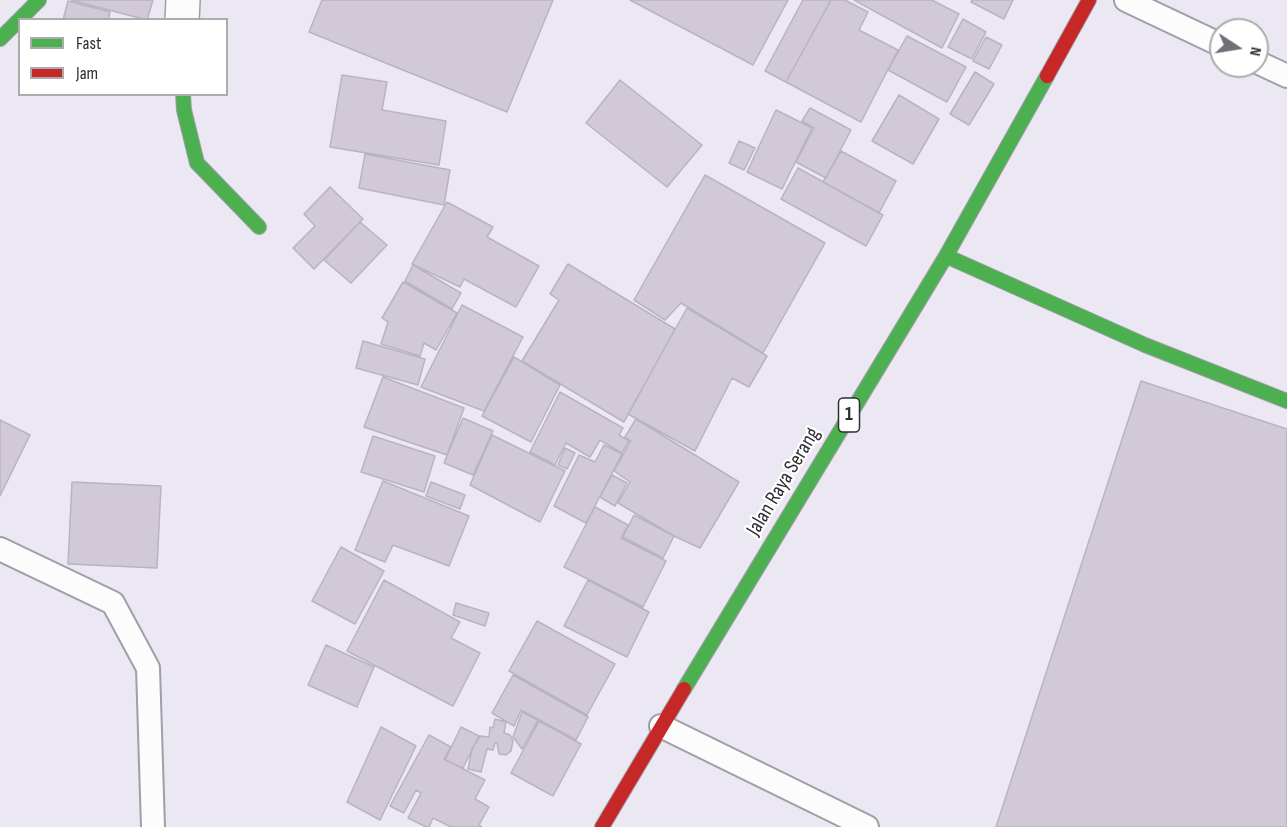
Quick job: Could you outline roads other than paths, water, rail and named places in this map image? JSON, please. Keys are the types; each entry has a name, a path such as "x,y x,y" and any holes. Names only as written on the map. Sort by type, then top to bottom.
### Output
{"main road":[{"path":"21,18 39,0"},
{"name":"Jalan Raya Serang","path":"602,827 946,256 1089,0"},
{"path":"0,39 18,21"},
{"path":"183,96 184,110 197,163 259,227"},
{"path":"946,256 1145,345 1287,402"}],"street":[{"path":"182,18 183,0"}],"lane":[{"path":"1126,0 1209,39"},
{"path":"1269,68 1287,76"},
{"path":"0,549 113,603 123,621 148,668 153,827"},
{"path":"661,726 867,827"}]}
